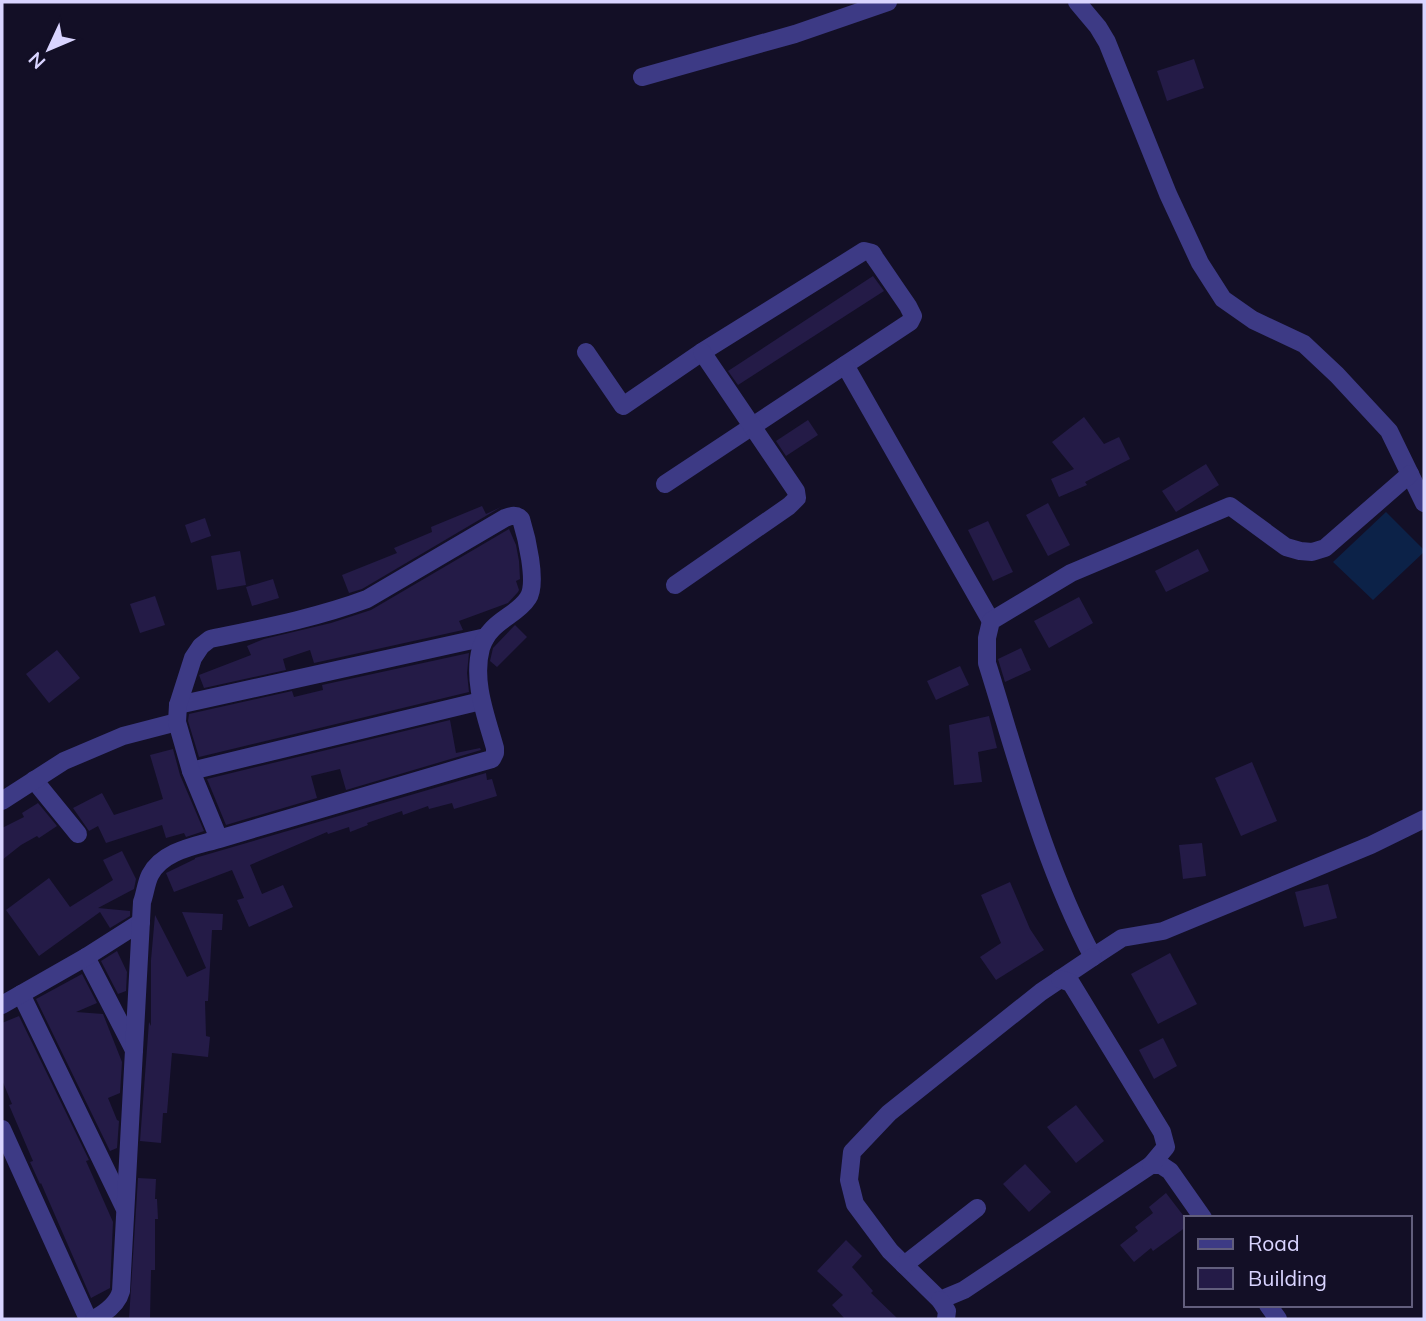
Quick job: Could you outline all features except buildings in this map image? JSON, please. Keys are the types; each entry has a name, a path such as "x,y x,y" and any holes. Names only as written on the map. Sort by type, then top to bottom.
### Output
{"street":[{"path":"642,77 795,34 887,2"},
{"path":"1079,3 1107,42 1168,194 1200,262 1223,299 1253,320 1304,345 1337,375 1389,431 1424,503"},
{"path":"586,352 623,406 702,352 864,251 868,251 875,258 908,306 912,316 910,322 665,484"},
{"path":"675,585 797,498 796,491 702,352"},
{"path":"845,365 991,621 987,638 987,663 1042,838 1076,925 1093,957"},
{"path":"991,621 1070,573 1230,506 1286,547 1312,552 1325,548 1410,474"},
{"path":"94,1319 119,1298 121,1291 142,902 150,875 159,863 170,855 188,848 219,839 492,759 495,748 481,701 479,659 486,637 530,595 531,571 521,519 517,516 505,518 367,599 286,623 210,639 201,646 194,658 178,713 191,771 219,839"},
{"path":"2,801 64,761 178,713 486,637"},
{"path":"191,771 481,701"},
{"path":"34,780 78,834"},
{"path":"946,1319 947,1311 940,1300 904,1265 855,1204 849,1180 852,1152 889,1113 1041,992 1122,938 1163,931 1371,845 1424,819"},
{"path":"2,1005 141,922"},
{"path":"86,957 134,1050"},
{"path":"940,1300 964,1290 1151,1165 1166,1147 1162,1132 1071,984 1060,979"},
{"path":"21,994 126,1210"},
{"path":"2,1129 88,1319"},
{"path":"1151,1165 1161,1165 1170,1171 1202,1216"},
{"path":"904,1265 977,1208"}],"water":[{"path":"1386,512 1424,552 1373,600 1333,562"}]}
